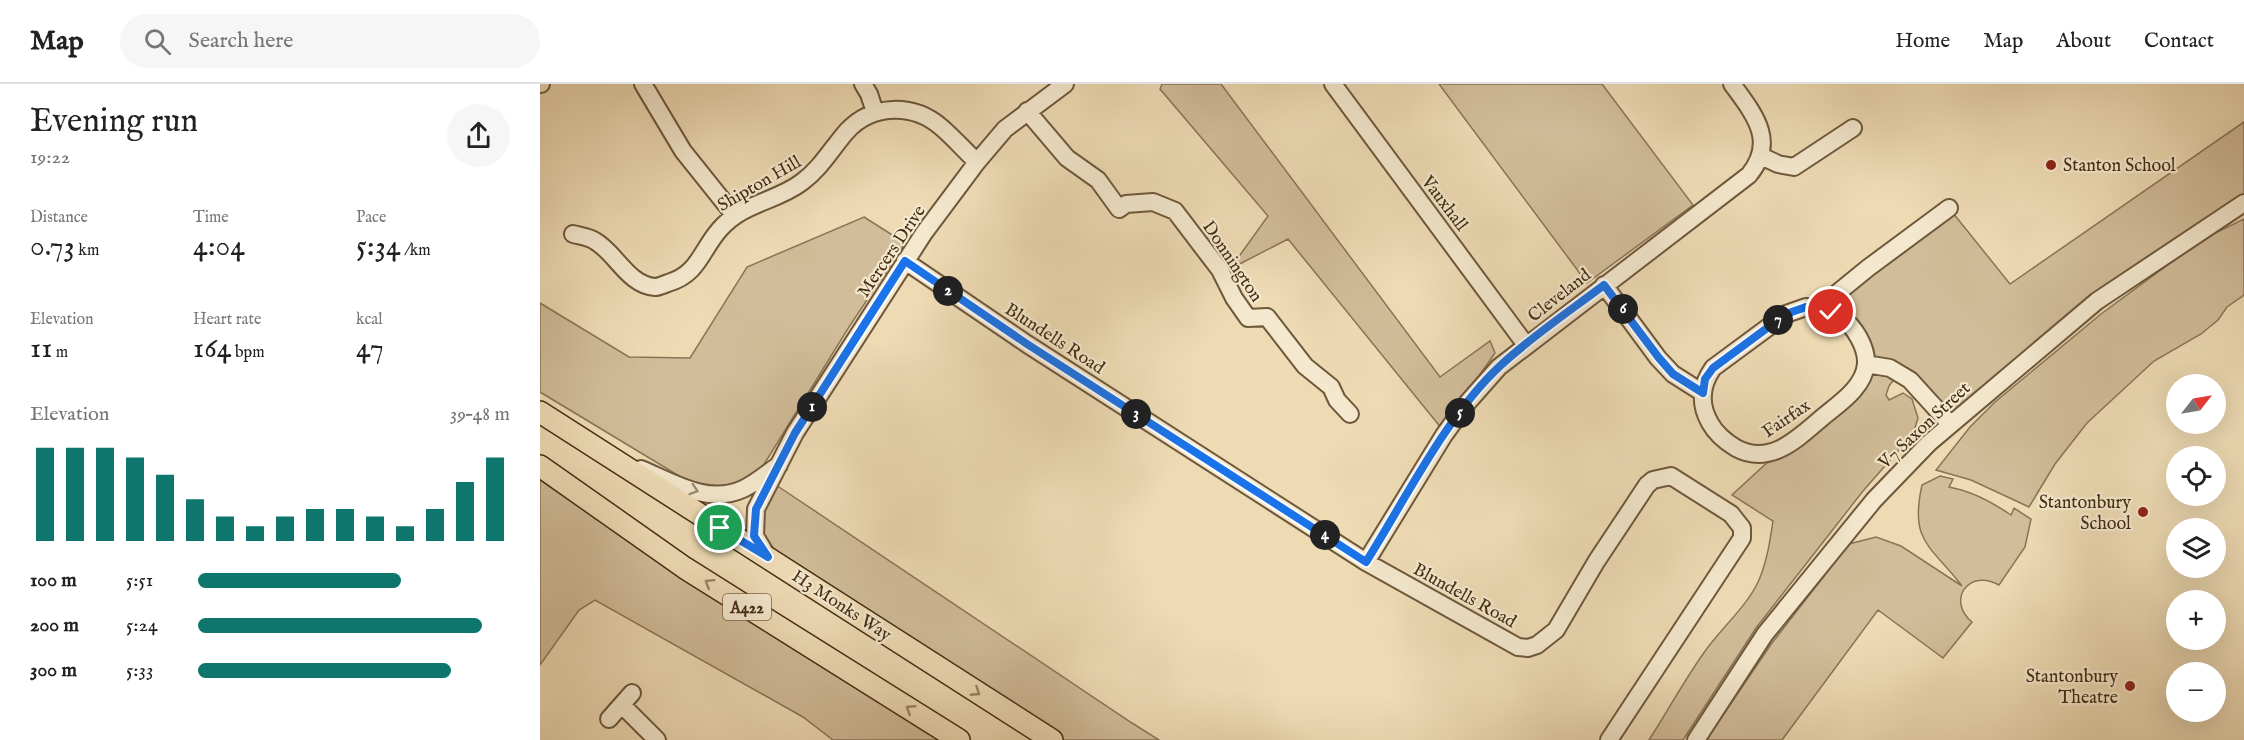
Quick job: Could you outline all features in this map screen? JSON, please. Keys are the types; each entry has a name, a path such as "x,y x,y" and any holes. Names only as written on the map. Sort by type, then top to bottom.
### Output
{"main road":[{"name":"H3 Monks Way","path":"540,412 1052,740"},
{"name":"A422","path":"540,466 685,568 959,740"}],"street":[{"path":"643,84 683,151 735,216"},
{"path":"863,84 875,112 907,111 926,117 941,127 977,162"},
{"name":"Mercers Drive","path":"768,557 754,536 756,509 795,433 905,261 977,162 1005,129 1065,84"},
{"name":"Vauxhall","path":"1333,84 1526,345"},
{"path":"1732,84 1754,114 1761,132 1763,151 1761,156 1778,164 1794,167 1853,128"},
{"name":"Donnington","path":"1027,111 1067,158 1098,180 1113,213 1126,204 1154,202 1175,211 1220,270 1234,298 1248,318 1267,317 1305,366 1331,387 1337,400 1350,414"},
{"name":"Shipton Hill","path":"573,234 595,240 633,279 656,287 678,280 693,269 720,229 735,216 756,203 790,191 815,173 850,129 875,112"},
{"name":"Cleveland","path":"1366,562 1444,435 1468,402 1499,367 1749,176 1760,163 1761,156"},
{"name":"V7 Saxon Street","path":"1696,740 1765,634 1874,500 1929,443 2097,301 2244,204"},
{"path":"1819,308 1868,268 1949,208"},
{"name":"Blundells Road","path":"905,261 1027,344 1366,562 1518,646 1528,648 1538,645 1556,630 1596,562 1647,485 1653,480 1671,476 1731,514 1742,528 1742,538 1609,740"},
{"path":"1604,285 1673,374 1703,393 1705,379 1713,368 1786,314 1806,307 1819,308 1840,316 1850,326 1860,340 1866,364 1890,368 1910,380 1950,424"},
{"name":"Fairfax","path":"1703,393 1703,403 1708,420 1716,432 1730,445 1755,455 1770,453 1797,438 1850,395 1857,386 1866,364"},
{"path":"602,452 698,493 723,496 744,488 779,465"},
{"path":"609,719 627,699 657,740"}],"shaded area":[{"path":"1162,84 1221,84 1440,377 1490,341 1495,353 1442,429 1288,239 1230,269 1268,216 1160,89"},
{"path":"1439,84 1602,84 1693,205 1587,283"},
{"path":"2244,122 2244,203 2097,301 1950,424 1899,373 1889,386 1886,395 1889,400 1903,393 1912,399 1918,418 1913,434 1863,491 1756,628 1683,740 1649,740 1696,664 1748,599 1762,573 1773,521 1732,495 1784,447 1857,386 1860,340 1819,308 1949,208 2010,284"},
{"path":"864,217 905,243 849,327 763,466 747,479 723,488 694,485 540,392 540,303 629,357 690,358 747,267"},
{"path":"2244,219 2244,295 2227,307 2218,320 2201,334 2154,361 2087,423 2055,464 2029,507 1971,480 1936,470 1970,427 1995,402 2101,314 2203,239"},
{"path":"540,466 959,740 833,740 803,717 595,600 579,610 540,665"},
{"path":"1940,476 1953,479 1949,487 1981,498 2011,515 2014,508 2031,519 2025,547 1999,585 1988,581 1978,581 1970,583 1964,589 1961,605 1964,613 1972,622 1943,658 1878,610 1782,740 1706,740 1772,643 1849,544 1876,537 1901,546 1962,586 1933,552 1921,532 1919,504 1922,485"},
{"path":"776,485 1159,740 1054,740 766,544 761,532 762,502"}],"place":[{"name":"Stanton School","path":"2051,165"},
{"name":"Stantonbury School","path":"2143,512"},
{"name":"Stantonbury Theatre","path":"2130,686"}],"route":[{"path":"720,528 768,557 754,536 756,509 795,433 905,261 1027,344 1366,562 1444,435 1468,402 1499,367 1604,285 1673,374 1703,393 1705,379 1713,368 1786,314 1806,307 1831,312"}]}
